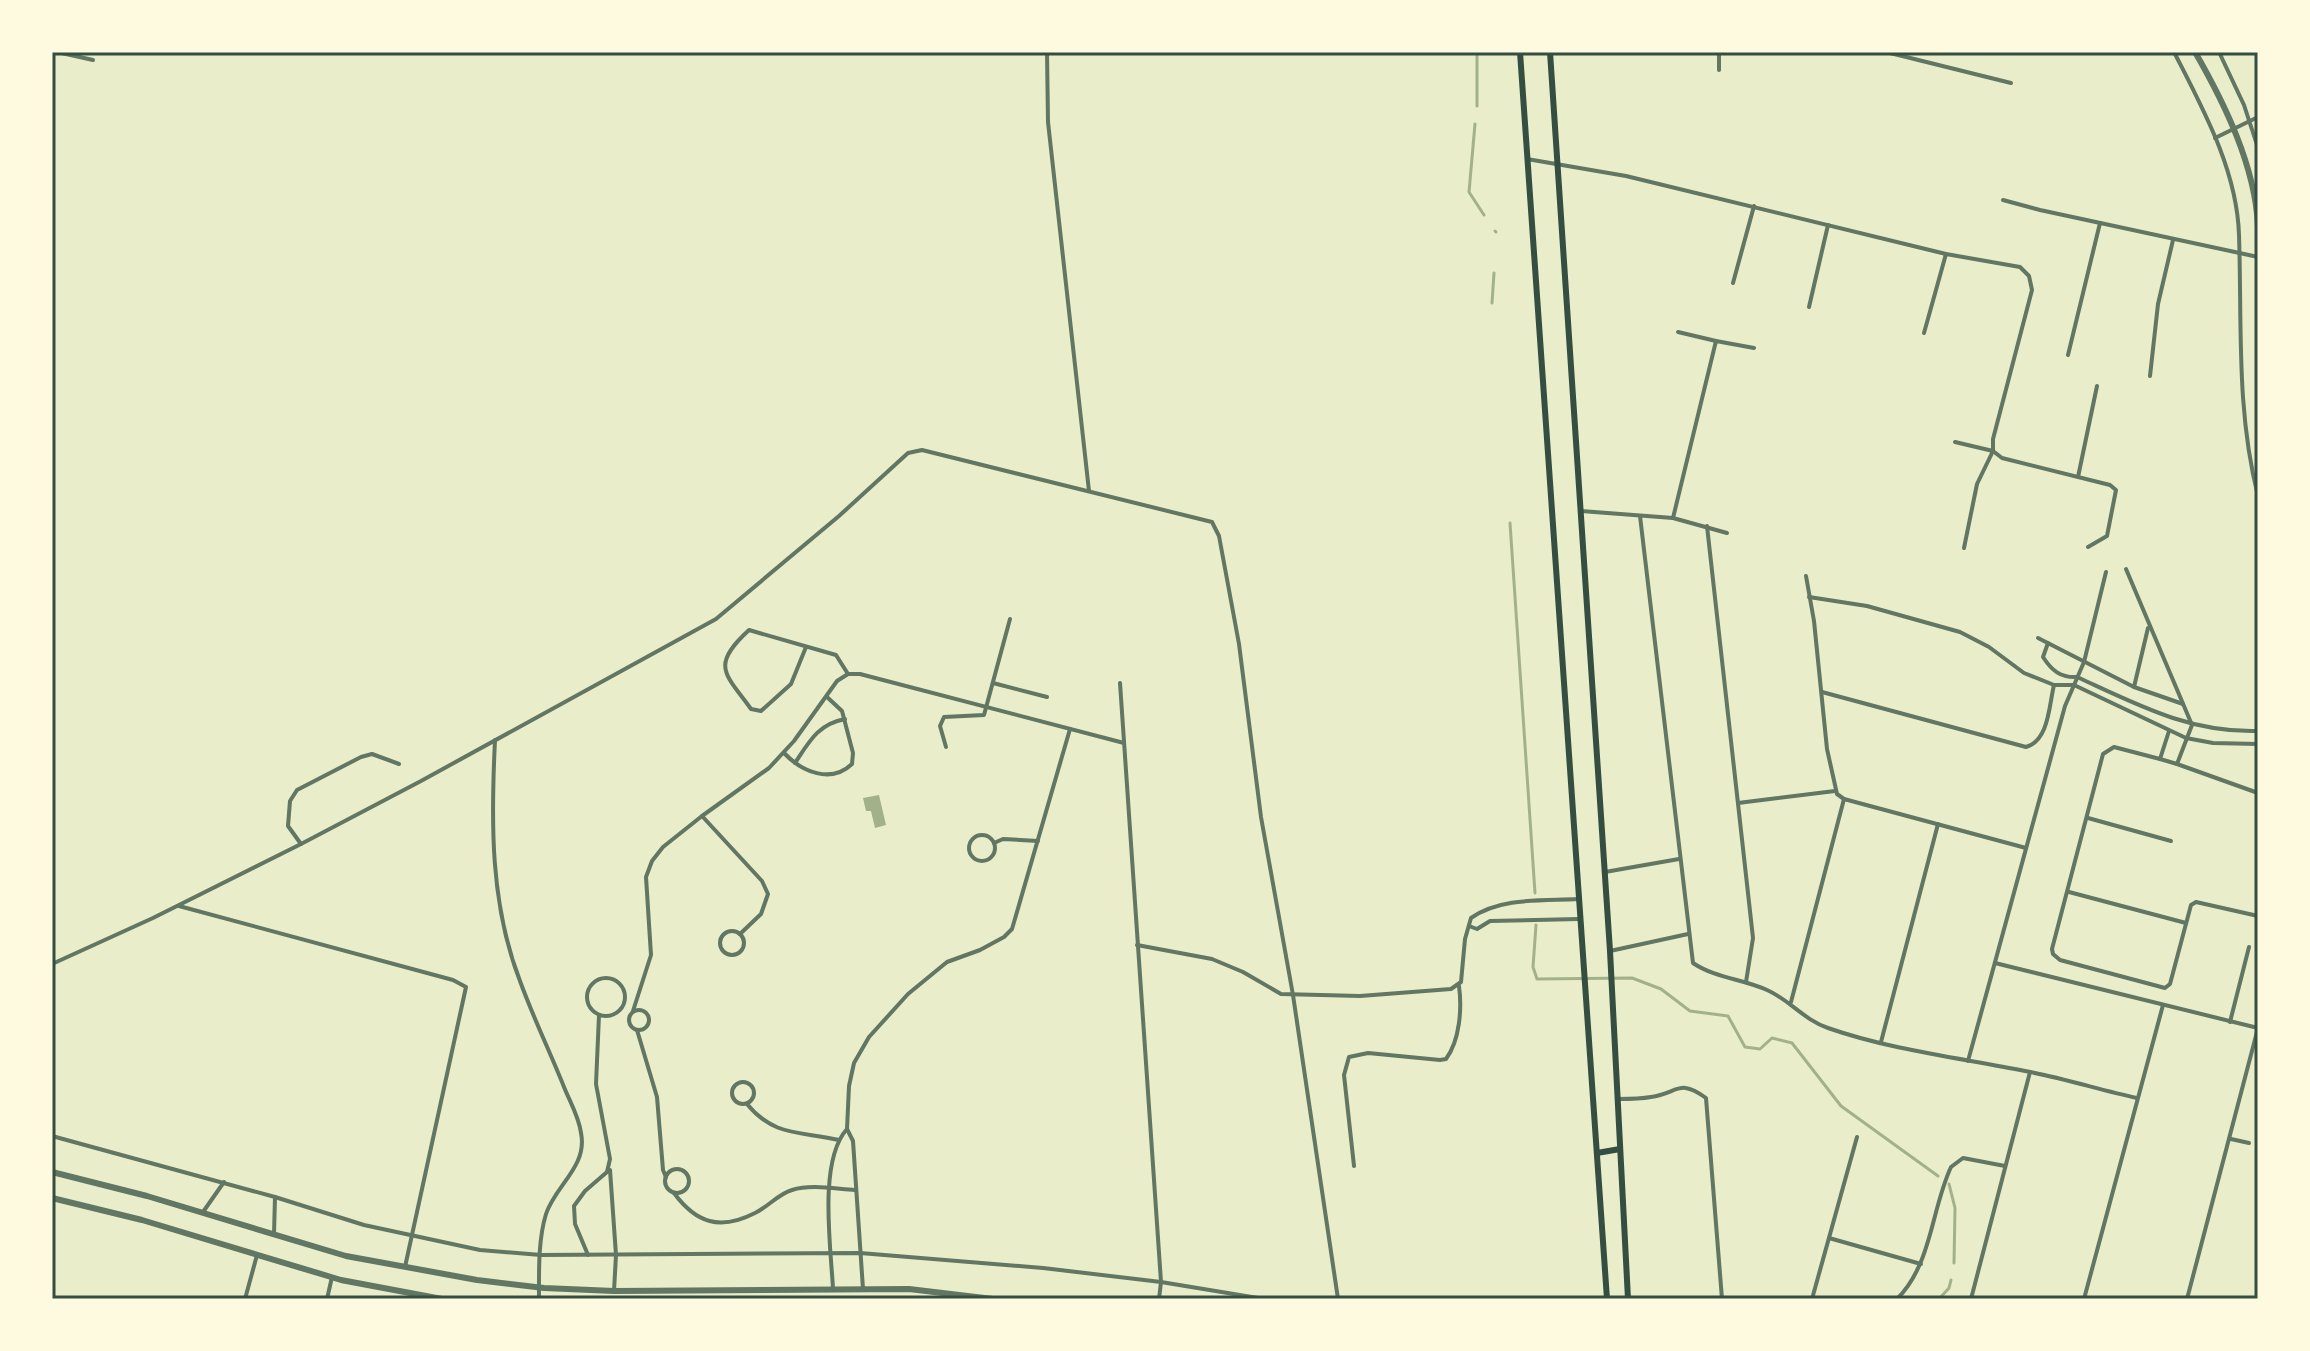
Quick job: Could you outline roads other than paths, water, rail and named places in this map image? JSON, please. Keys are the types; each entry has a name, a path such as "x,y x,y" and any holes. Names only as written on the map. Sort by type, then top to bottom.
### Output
{"main road":[{"path":"1520,52 1607,1299"},
{"path":"1550,52 1610,951 1628,1299"},
{"path":"1597,1153 1620,1149"}],"street":[{"path":"57,52 93,60"},
{"path":"1047,52 1048,122 1089,491"},
{"path":"1719,52 1719,70"},
{"path":"1886,52 2011,83"},
{"path":"2174,52 2229,175 2239,233 2242,409 2258,496"},
{"path":"2195,52 2234,130 2250,181 2258,226"},
{"path":"2219,52 2258,148"},
{"path":"2215,138 2258,117"},
{"path":"1527,159 1754,206 1946,254 2020,267 2029,276 2032,290 1993,439 1993,451 1977,484 1964,548"},
{"path":"2003,200 2258,257"},
{"path":"1733,283 1754,206"},
{"path":"2068,355 2100,223"},
{"path":"1809,307 1828,225"},
{"path":"2150,376 2158,304 2173,239"},
{"path":"1924,333 1946,254"},
{"path":"1678,332 1754,348"},
{"path":"1673,518 1716,341"},
{"path":"2078,477 2097,386"},
{"path":"1955,442 1993,451 2002,458 2110,485 2116,490 2107,536 2088,547"},
{"path":"52,964 301,844 716,619 908,453 922,450 1212,522 1216,527 1239,644 1261,817 1293,995 1338,1299"},
{"path":"1581,511 1673,518 1727,533"},
{"path":"1640,516 1693,963 1711,972 1764,988 1791,1003 1808,1019 1826,1027 2137,1098"},
{"path":"1707,526 1753,938 1746,982"},
{"path":"2126,569 2192,725 2177,764"},
{"path":"1968,1061 2065,706 2084,662 2106,572"},
{"path":"1806,576 1814,621 1827,749 1836,791 1844,799 2027,848"},
{"path":"1809,597 1852,603 1960,632 1989,647 2024,673 2054,685 2074,685 2186,738 2213,743 2258,744"},
{"path":"946,747 940,726 944,717 984,715 1010,619"},
{"path":"2134,687 2149,625"},
{"path":"806,647 791,684 761,711 751,709 726,674 724,666 730,647 749,630 836,655 848,674"},
{"path":"2038,638 2134,687 2183,704"},
{"path":"2048,643 2043,657 2051,669 2067,678 2077,677 2192,725 2258,731"},
{"path":"666,1177 657,1097 637,1030 628,1020 651,955 648,869 663,847 769,768 827,697 832,686 848,674 860,674 1124,743"},
{"path":"993,683 1047,697"},
{"path":"1120,683 1161,1282 1159,1299"},
{"path":"1822,692 2026,747 2041,738 2054,685"},
{"path":"784,752 795,763 819,774 832,776 852,764 853,753 845,719 842,711 827,697"},
{"path":"795,763 824,725 845,719"},
{"path":"863,1289 853,1141 847,1129 849,1086 860,1050 889,1012 947,962 980,950 1012,929 1070,729"},
{"path":"2160,759 2169,731"},
{"path":"495,740 493,849 500,915 519,980 545,1037 582,1135 579,1159 550,1202 545,1218 539,1299"},
{"path":"2258,793 2160,759 2114,747 2107,749 2103,754 2052,949 2060,960 2165,988 2170,984 2191,905 2196,902 2258,916"},
{"path":"301,844 288,826 290,801 297,790 372,754 399,764"},
{"path":"1738,803 1836,791"},
{"path":"1791,1003 1844,799"},
{"path":"702,816 762,881 768,894 761,914 740,934"},
{"path":"2088,818 2171,841"},
{"path":"1881,1042 1938,824"},
{"path":"975,836 988,837 994,843 994,852 986,860 974,859 969,852 969,843 975,836"},
{"path":"994,843 1003,839 1038,841"},
{"path":"1605,872 1679,859"},
{"path":"2069,892 2186,923"},
{"path":"1354,1166 1344,1075 1349,1057 1368,1053 1446,1059 1454,1041 1460,1012 1459,986 1471,918 1483,909 1500,905 1578,899"},
{"path":"177,905 453,980 466,987 405,1267"},
{"path":"1469,926 1477,929 1490,921 1579,919"},
{"path":"729,931 740,934 744,941 742,950 732,956 724,953 720,946 722,935 729,931"},
{"path":"1610,951 1688,934"},
{"path":"1137,945 1212,959 1243,972 1271,990 1293,995 1360,996 1459,986"},
{"path":"2230,1022 2249,947"},
{"path":"1995,963 2258,1028 2187,1299"},
{"path":"599,1015 614,1015 624,1004 624,990 613,980 599,980 589,990 589,1005 599,1015 596,1084 610,1166 616,1255 614,1291"},
{"path":"2084,1299 2163,1005"},
{"path":"633,1011 642,1010 649,1017 646,1027 637,1030"},
{"path":"1971,1299 2030,1072"},
{"path":"747,1104 752,1099 752,1088 746,1083 739,1083 734,1087 732,1097 736,1102 747,1104 760,1120 775,1128 839,1140"},
{"path":"1618,1099 1654,1097 1681,1086 1692,1088 1706,1098 1722,1299"},
{"path":"833,1289 830,1188 839,1140 847,1129"},
{"path":"52,1136 224,1182 364,1225 480,1250 541,1255 860,1253 967,1260 1161,1282 1264,1299"},
{"path":"1812,1299 1857,1137"},
{"path":"2231,1139 2249,1143"},
{"path":"1897,1299 1907,1290 1921,1264 1951,1167 1963,1158 2005,1166"},
{"path":"588,1255 575,1224 574,1206 610,1166"},
{"path":"674,1193 682,1193 688,1188 688,1176 678,1169 670,1171 665,1185 695,1216 705,1221 729,1222 755,1213 793,1190 855,1190"},
{"path":"52,1172 203,1212 346,1256 477,1280 614,1291 629,1295 909,1289 993,1299"},
{"path":"203,1212 224,1182"},
{"path":"274,1234 275,1197"},
{"path":"52,1198 142,1220 332,1277 442,1299"},
{"path":"1829,1238 1921,1264"},
{"path":"245,1299 257,1255"},
{"path":"327,1299 332,1277"}],"waterway":[{"path":"1477,52 1477,106"},
{"path":"1475,124 1469,192 1484,215"},
{"path":"1492,303 1494,273"},
{"path":"1510,523 1535,893"},
{"path":"1536,925 1533,967 1537,979 1632,978 1661,989 1690,1011 1728,1016 1745,1047 1760,1049 1772,1038 1792,1043 1841,1106 1938,1176"},
{"path":"1949,1184 1955,1208 1954,1263"},
{"path":"1939,1299 1949,1288 1951,1280"}]}
